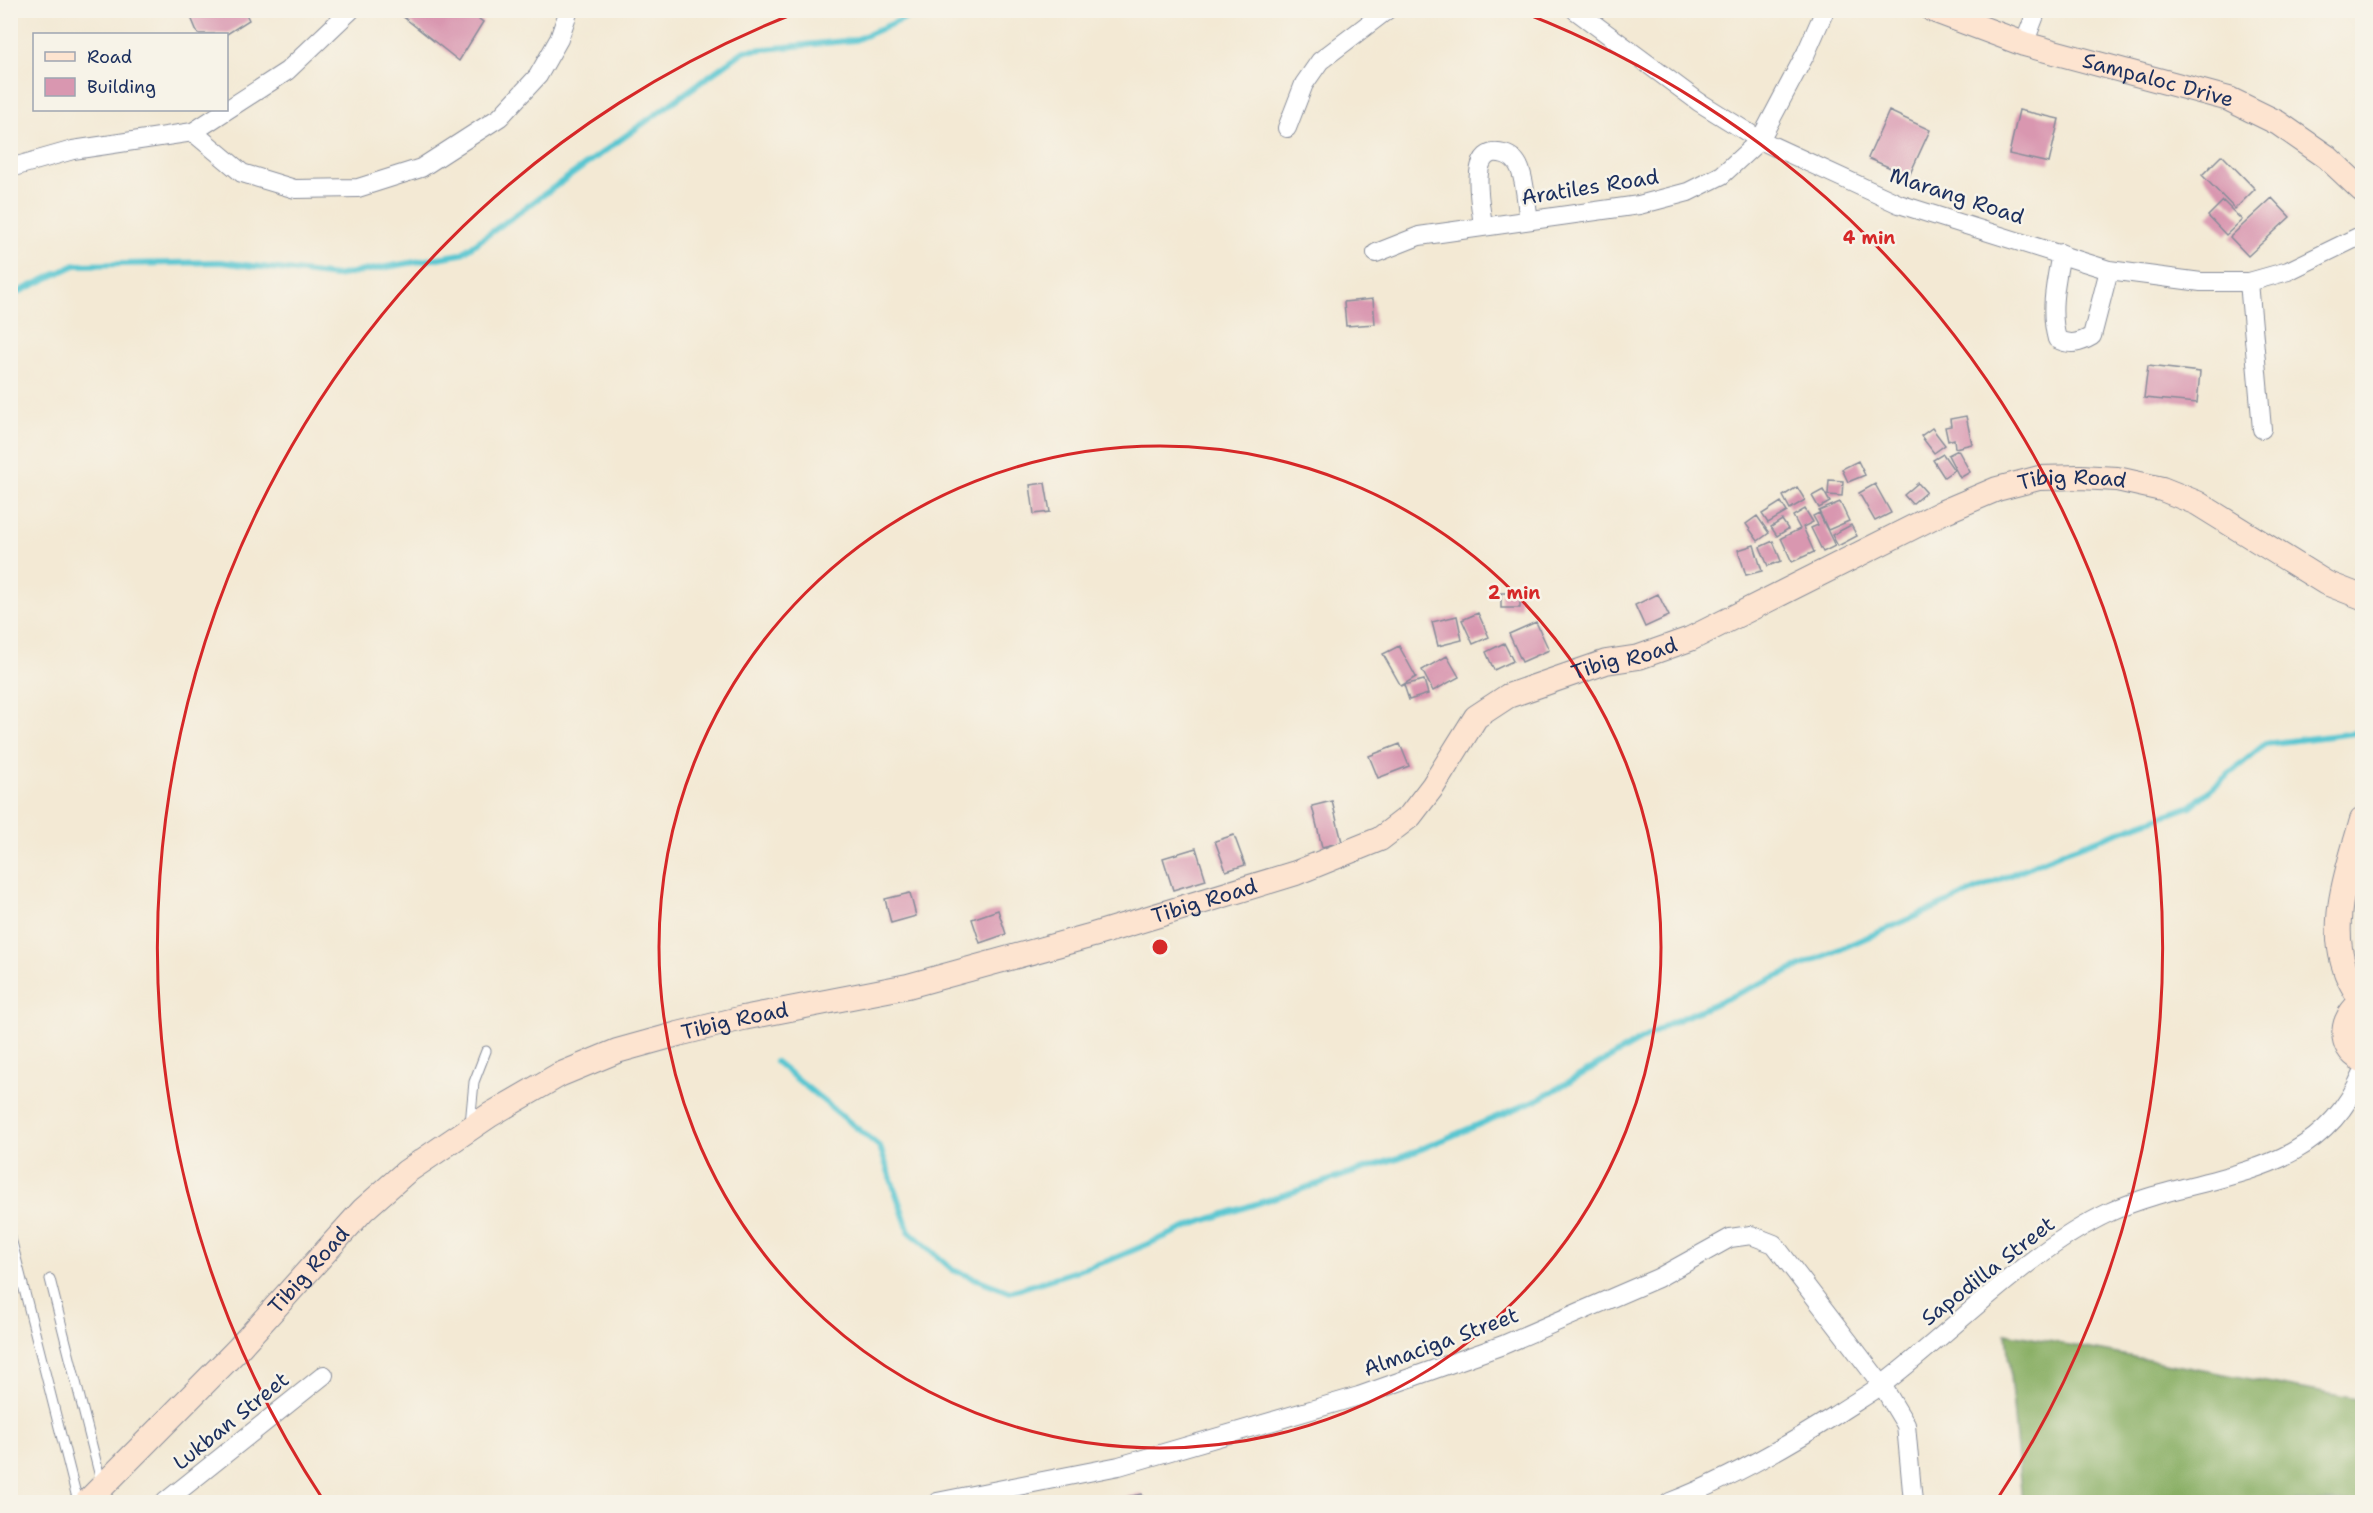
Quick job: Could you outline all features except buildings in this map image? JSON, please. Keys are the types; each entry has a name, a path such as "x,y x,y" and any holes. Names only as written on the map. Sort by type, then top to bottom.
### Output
{"main road":[{"name":"Sampaloc Drive","path":"1933,10 2024,44 2229,99 2278,123 2327,157 2362,190"},
{"name":"Tibig Road","path":"95,1495 237,1350 363,1210 406,1172 470,1129 560,1075 617,1051 743,1018 908,986 1228,894 1296,873 1380,839 1410,816 1433,786 1476,717 1508,696 1606,662 1639,657 1690,639 1943,512 1997,489 2039,478 2080,477 2117,479 2162,489 2197,503 2326,584 2362,597"},
{"path":"2362,820 2343,891 2339,945 2345,970 2362,1002 2353,1009 2344,1029 2350,1050 2362,1060"}],"street":[{"path":"228,109 287,70 351,10"},
{"path":"193,132 242,173 295,189 358,188 422,168 500,117 538,76 559,39 569,10"},
{"path":"1287,128 1304,84 1320,61 1387,10"},
{"name":"Marang Road","path":"1575,10 1699,102 1760,140 1899,204 2061,253 2109,270 2201,282 2249,282 2288,271 2362,235"},
{"name":"Aratiles Road","path":"1376,253 1419,236 1483,225 1639,205 1688,192 1722,175 1760,140 1825,10"},
{"path":"2024,44 2037,10"},
{"path":"10,168 73,150 193,132 225,111"},
{"path":"1483,225 1478,175 1482,161 1491,154 1501,153 1512,157 1520,169 1529,220"},
{"path":"2061,253 2053,304 2054,327 2057,339 2066,344 2080,343 2092,336 2109,270"},
{"path":"2249,282 2262,429"},
{"name":"Sapodilla Street","path":"1670,1503 1694,1498 1790,1443 1882,1385 2057,1242 2121,1208 2163,1192 2256,1170 2297,1149 2328,1126 2353,1096 2362,1074"},
{"name":"Almaciga Street","path":"937,1503 1009,1496 1359,1396 1503,1345 1659,1278 1730,1238 1752,1235 1774,1244 1882,1385 1906,1425 1913,1503"},
{"name":"Lukban Street","path":"165,1503 324,1375"}],"lane":[{"path":"470,1129 474,1082 486,1051"},
{"path":"10,1234 78,1503"},
{"path":"50,1279 95,1495"}],"green space":[{"path":"2006,1333 2362,1400 2362,1502 2022,1502"}],"waterway":[{"path":"10,296 75,265 220,262 335,276 461,254 744,51 855,40 924,10"},
{"path":"776,1062 880,1147 909,1231 953,1270 1010,1292 1110,1260 1197,1223 1407,1155 1541,1098 1668,1024 2063,852 2191,806 2265,744 2362,732"}]}
